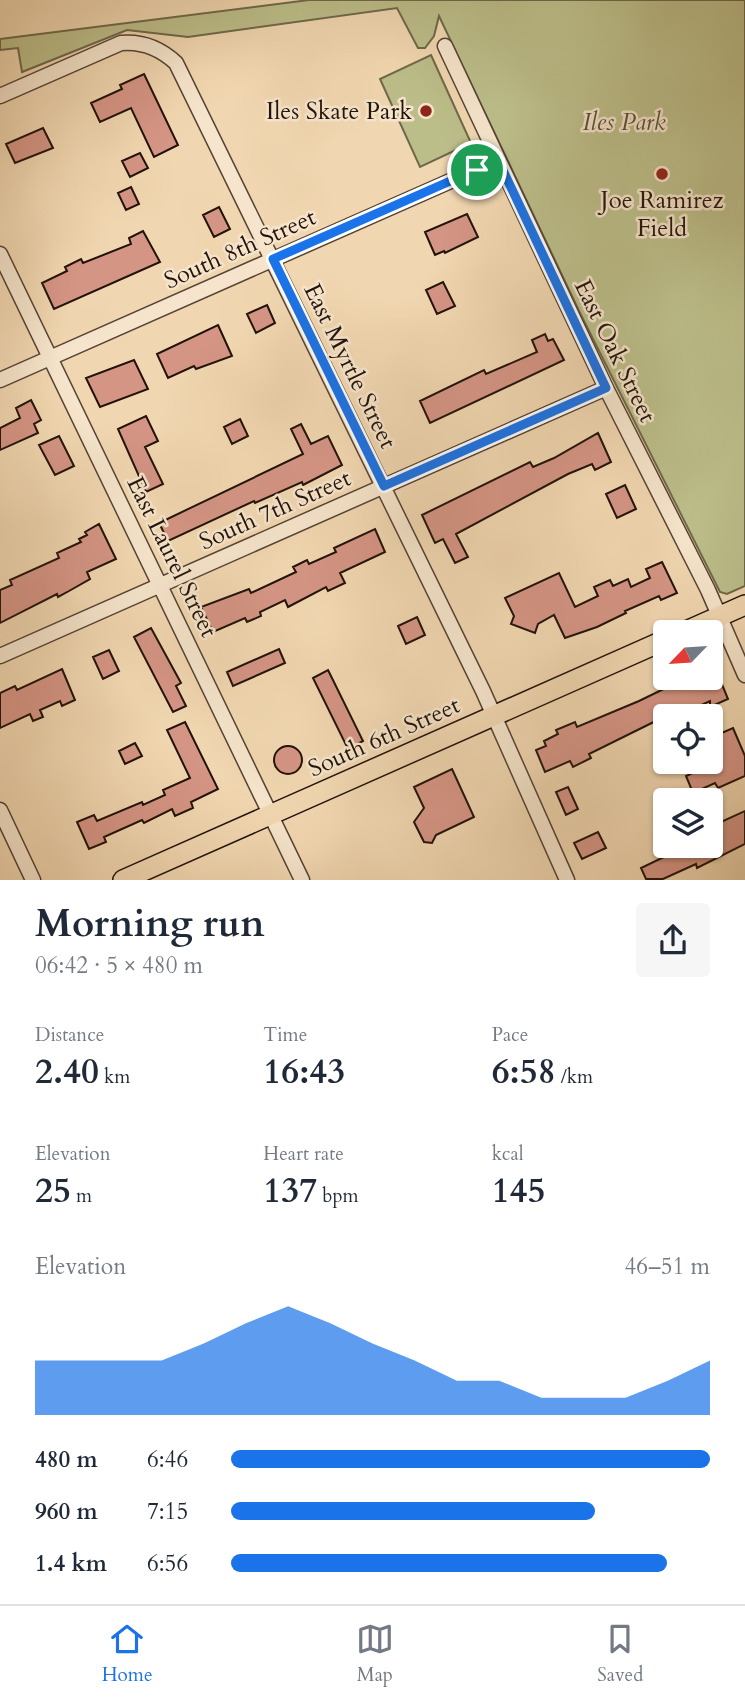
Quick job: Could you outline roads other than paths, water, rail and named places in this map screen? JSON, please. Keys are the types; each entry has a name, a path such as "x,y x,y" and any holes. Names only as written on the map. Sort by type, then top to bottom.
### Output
{"main road":[{"path":"712,620 745,605"},
{"name":"South 6th Street","path":"123,880 653,645"}],"street":[{"name":"East Myrtle Street","path":"0,96 121,43 142,43 168,55 183,75 494,714 567,880"},
{"name":"East Oak Street","path":"445,46 745,675"},
{"name":"South 8th Street","path":"0,380 498,160"},
{"name":"East Laurel Street","path":"0,254 302,880"},
{"name":"South 7th Street","path":"0,656 606,388"},
{"path":"0,810 33,880"}],"place":[{"name":"Iles Skate Park","path":"426,111"},
{"name":"Joe Ramirez Field","path":"662,174"}],"park label":[{"name":"Iles Park","path":"624,122"}]}
